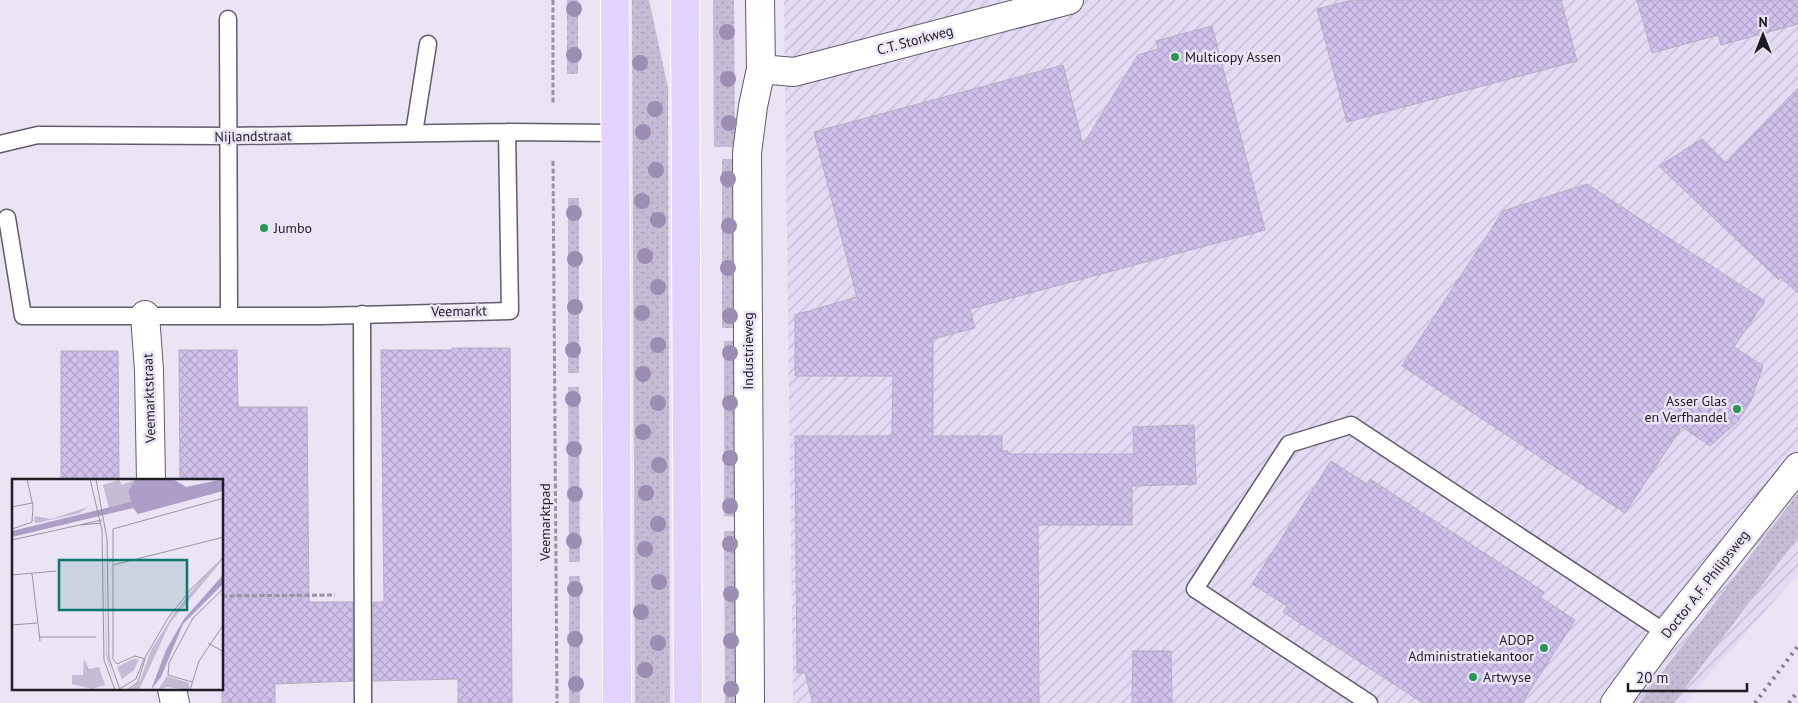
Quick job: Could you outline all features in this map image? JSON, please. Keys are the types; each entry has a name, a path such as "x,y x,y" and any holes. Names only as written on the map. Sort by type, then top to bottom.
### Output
{"main road":[{"path":"614,0 617,703"},
{"path":"685,0 688,703"}],"street":[{"name":"Industrieweg","path":"750,703 747,153 752,106 761,69 760,0"},
{"name":"C.T. Storkweg","path":"761,69 794,72 1069,0"},
{"name":"Veemarktstraat","path":"145,315 149,370 151,479"},
{"name":"Doctor A.F. Philipsweg","path":"1615,703 1666,633 1798,467"},
{"path":"172,690 175,703"}],"lane":[{"path":"228,19 229,315"},
{"path":"414,133 428,44"},
{"name":"Nijlandstraat","path":"0,144 38,135 228,136 507,132 614,133"},
{"name":"Veemarkt","path":"7,218 23,316 362,314 510,310 507,132"},
{"path":"362,314 363,703"},
{"path":"1368,703 1194,589 1289,444 1351,425 1666,633"}],"path":[{"path":"553,0 553,133"},
{"name":"Veemarktpad","path":"553,133 557,703"},
{"path":"224,596 363,595"}],"shaded area":[{"path":"567,0 578,0 578,74 567,74"},
{"path":"632,0 649,0 668,88 670,703 635,703"},
{"path":"713,0 734,0 735,147 714,147"},
{"path":"784,0 1798,0 1798,574 1684,703 793,703"},
{"path":"722,159 735,159 735,328 722,328"},
{"path":"568,198 579,198 579,373 568,373"},
{"path":"724,341 735,341 736,517 724,516"},
{"path":"568,387 579,387 580,562 569,562"},
{"path":"1798,493 1798,537 1674,703 1639,703"},
{"path":"724,531 736,531 737,703 725,703"},
{"path":"569,576 580,576 580,703 569,703"}],"building":[{"path":"1352,0 1561,0 1577,61 1347,122 1317,9"},
{"path":"1637,0 1798,0 1798,24 1721,45 1718,35 1652,53"},
{"path":"1212,26 1265,230 970,309 975,328 933,339 933,436 1002,436 1002,451 1008,451 1008,454 1134,454 1133,427 1194,425 1196,484 1132,486 1132,525 1038,525 1039,703 813,703 805,673 797,673 795,436 892,436 893,376 795,376 795,315 857,297 814,132 1063,65 1083,145 1138,55 1158,49 1156,41"},
{"path":"1798,88 1798,293 1780,277 1779,280 1659,166 1702,139 1726,163"},
{"path":"1587,184 1765,301 1734,347 1763,366 1751,401 1738,421 1710,446 1682,427 1625,513 1402,366 1503,211"},
{"path":"452,348 510,348 512,703 458,703 458,679 373,681 373,602 384,602 381,350 452,350"},
{"path":"179,350 237,350 238,407 307,407 309,602 353,602 353,681 275,684 275,703 222,703 222,690 224,690 224,479 180,479"},
{"path":"61,351 118,351 119,479 61,479"},
{"path":"1331,461 1367,484 1370,479 1509,569 1544,592 1540,597 1575,620 1522,703 1423,703 1283,612 1287,606 1252,584"},
{"path":"1133,651 1171,651 1172,703 1132,703"}],"railway":[{"path":"1755,703 1798,646"},
{"path":"1789,703 1798,691"}],"place":[{"name":"Multicopy Assen","path":"1175,57"},
{"name":"Jumbo","path":"264,228"},
{"name":"Asser Glas en Verfhandel","path":"1737,409"},
{"name":"ADOP Administratiekantoor","path":"1544,648"},
{"name":"Artwyse","path":"1473,677"}]}
